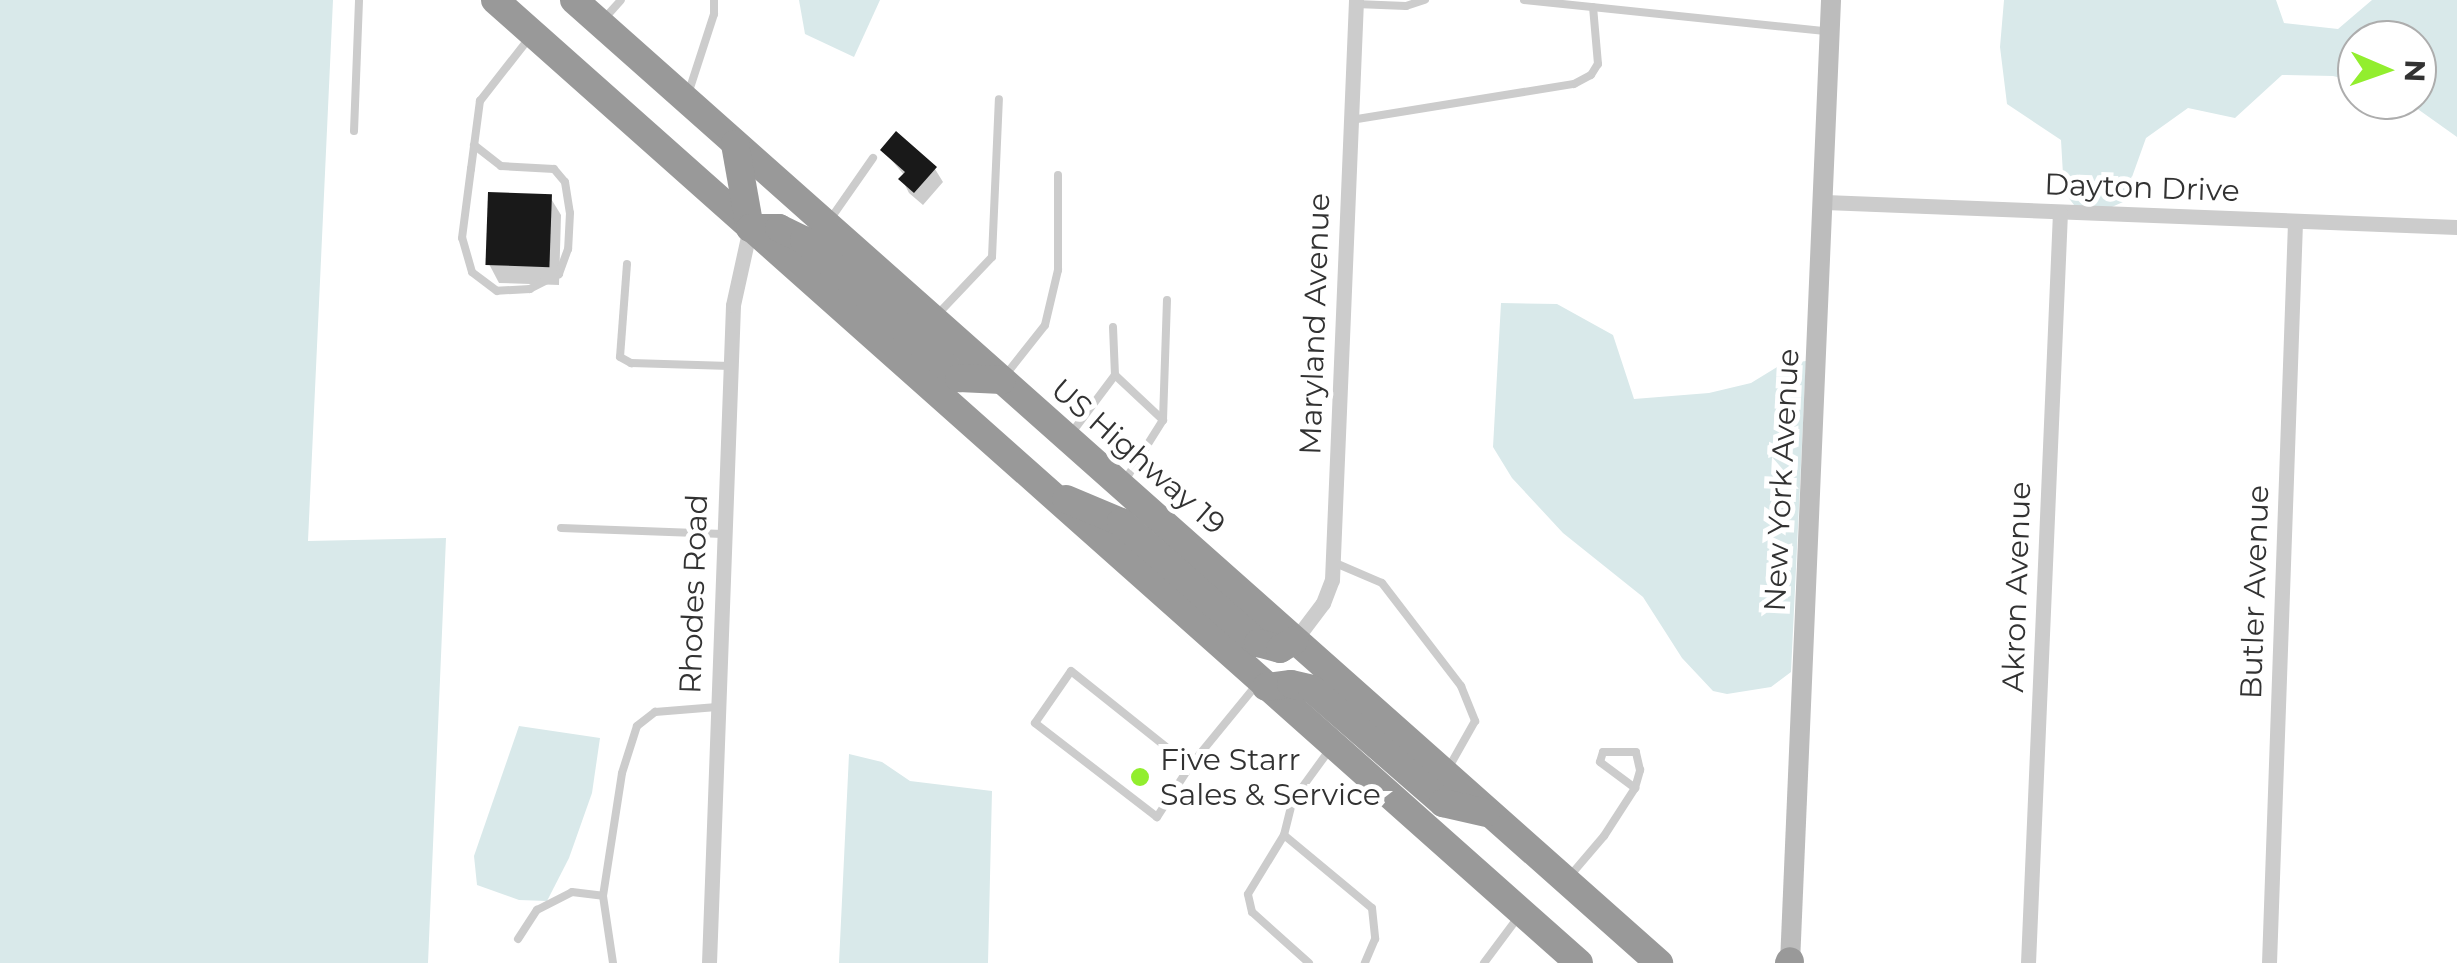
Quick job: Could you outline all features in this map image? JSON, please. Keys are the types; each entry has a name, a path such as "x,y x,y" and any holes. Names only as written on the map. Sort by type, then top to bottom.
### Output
{"highway":[{"path":"495,0 1578,962"},
{"name":"US Highway 19","path":"574,0 1659,963"},
{"path":"735,144 750,228"},
{"path":"750,228 779,228 804,240 959,378 1002,380"},
{"path":"1046,491 1121,522 1258,643 1280,648 1296,640"},
{"path":"1263,684 1312,689 1442,803 1492,815"}],"street":[{"name":"New York Avenue","path":"1790,962 1831,0"},
{"name":"Maryland Avenue","path":"1296,640 1323,603 1333,562 1356,2"},
{"name":"Dayton Drive","path":"1825,202 2457,227"},
{"name":"Akron Avenue","path":"2028,963 2060,213"},
{"name":"Butler Avenue","path":"2268,963 2296,222"},
{"name":"Rhodes Road","path":"708,963 733,305 750,228"}],"lane":[{"path":"354,131 359,0"},
{"path":"599,23 621,0"},
{"path":"686,100 714,14 714,0"},
{"path":"1356,2 1406,6 1424,0"},
{"path":"1524,0 1830,32"},
{"path":"1351,120 1574,84 1591,74 1598,64 1593,7"},
{"path":"474,145 501,166 554,169 564,182 570,213 568,248 559,274 530,289 497,291 472,272 462,238 474,145 480,101 533,34"},
{"path":"933,320 992,256 999,99"},
{"path":"826,225 873,158"},
{"path":"1002,380 1045,325 1058,270 1058,175"},
{"path":"627,264 620,356 632,362 730,366"},
{"path":"1121,486 1163,420 1166,300"},
{"path":"1068,438 1115,375 1114,327"},
{"path":"1115,375 1163,420"},
{"path":"561,528 723,534"},
{"path":"1333,562 1382,583 1461,686 1475,721 1446,774"},
{"path":"1190,766 1071,671 1035,724 1157,818 1190,766 1263,684"},
{"path":"613,963 603,896 622,773 637,726 655,712 717,707"},
{"path":"1309,963 1252,912 1248,894 1284,835 1294,800 1333,745"},
{"path":"1566,881 1635,788 1641,758 1636,752 1603,752 1600,762 1635,788"},
{"path":"1284,835 1372,908 1376,939 1365,963"},
{"path":"518,939 537,910 572,892 603,896"},
{"path":"1484,963 1522,913"}],"shaded area":[{"path":"0,0 333,0 308,541 446,538 428,963 0,963"},
{"path":"799,0 880,0 854,57 805,34"},
{"path":"2004,0 2276,0 2284,23 2337,29 2337,77 2282,75 2235,118 2188,108 2146,138 2123,202 2085,219 2064,192 2061,140 2007,104 2000,47"},
{"path":"2372,0 2457,0 2457,137 2433,120 2437,120 2437,20 2349,20"},
{"path":"1501,303 1557,304 1613,335 1634,399 1709,393 1751,383 1782,364 1806,361 1791,672 1771,687 1727,694 1713,691 1682,658 1643,597 1563,533 1512,478 1493,447"},
{"path":"519,726 600,738 592,793 569,858 547,901 519,900 477,885 474,856"},
{"path":"849,754 882,762 910,781 992,791 988,963 839,963"}],"building":[{"path":"896,131 937,167 914,193 898,179 905,172 880,150"},
{"path":"488,192 552,194 549,267 485,265"}],"place":[{"name":"Five Starr Sales & Service","path":"1140,777"}]}
